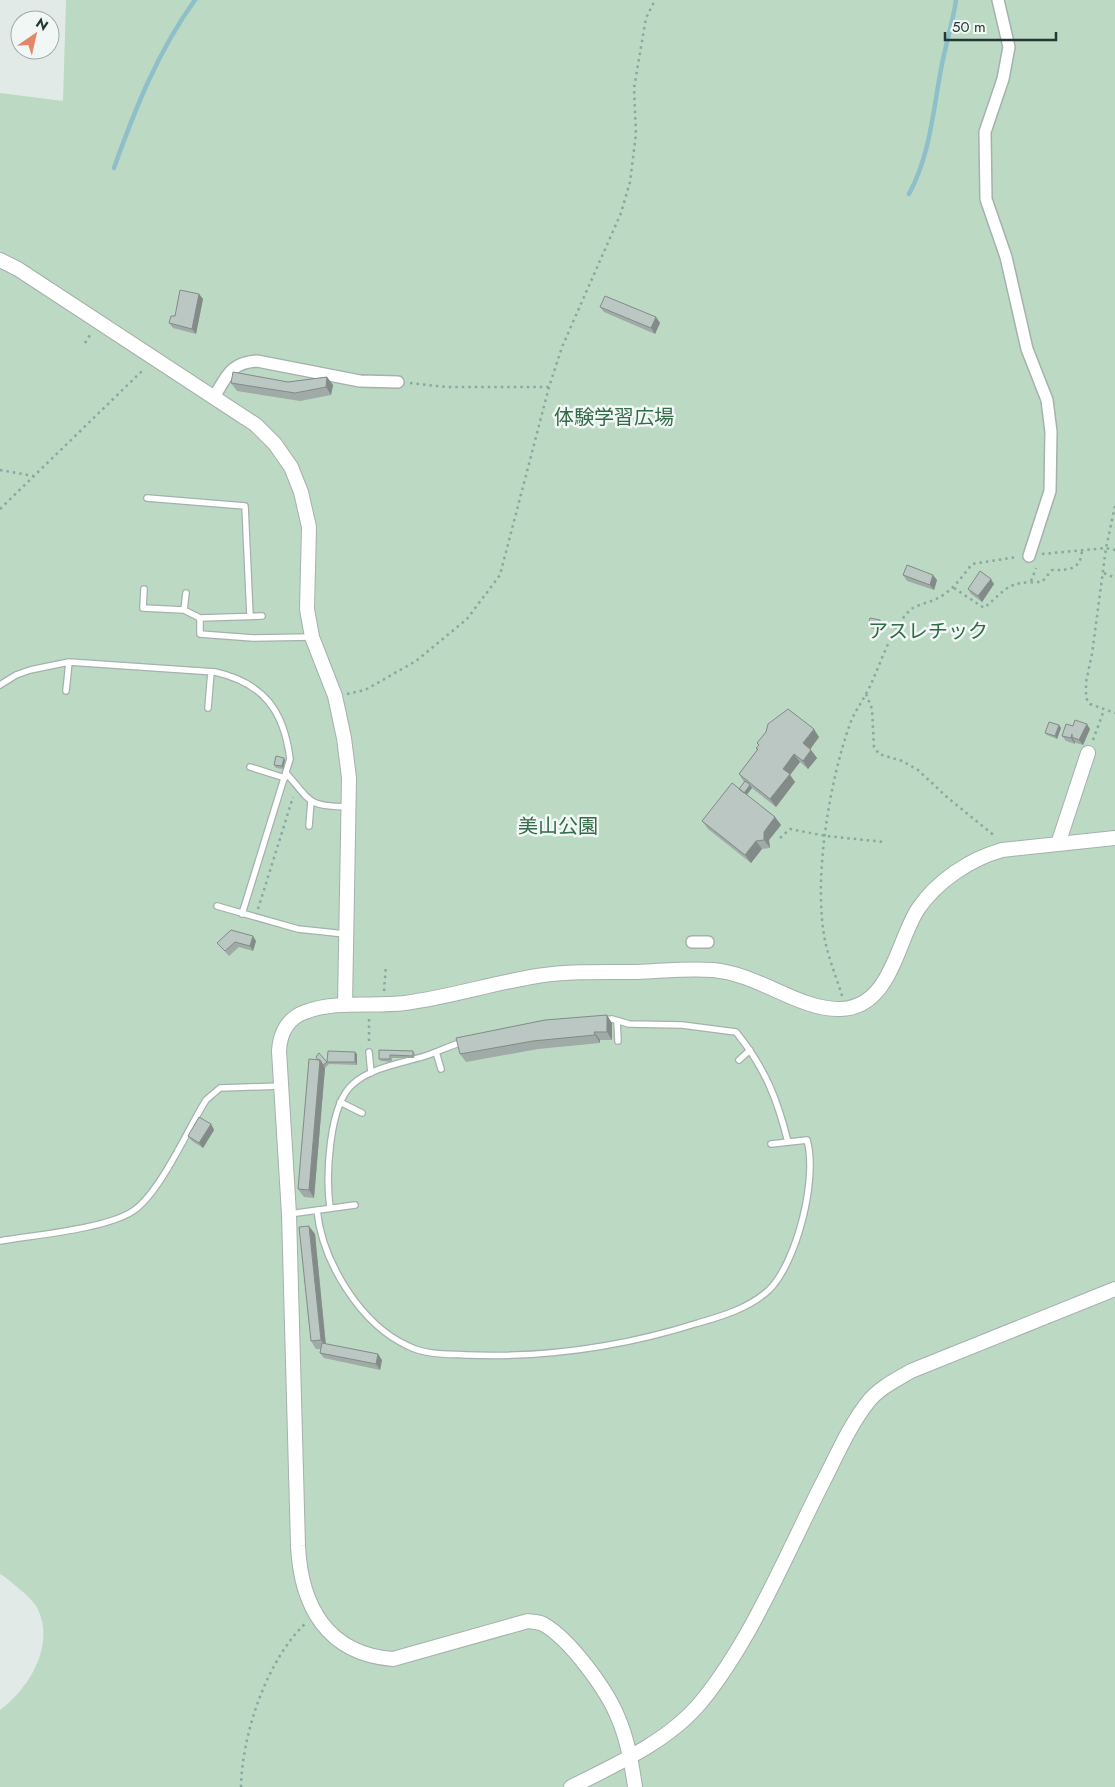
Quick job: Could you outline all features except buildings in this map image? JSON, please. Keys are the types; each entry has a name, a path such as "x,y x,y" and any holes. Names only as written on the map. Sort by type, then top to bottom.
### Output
{"street":[{"path":"998,0 1009,48 1003,79 985,132 986,199 1006,257 1027,349 1047,400 1051,432 1050,491 1029,556"},
{"path":"0,260 18,269 256,425 275,444 291,467 301,492 309,527 306,610 312,637 335,696 344,738 349,778 345,1005"},
{"path":"214,397 235,367 242,362 257,361 360,381 398,382"},
{"path":"1058,844 1088,753"},
{"path":"636,1787 619,1719 596,1680 565,1641 542,1624 528,1621 393,1659 374,1657 354,1649 325,1630 316,1614 300,1573 289,1214 281,1086 280,1041 286,1026 296,1016 305,1012 345,1005 412,1002 540,976 713,970 745,976 824,1009 843,1009 856,1006 882,985 896,963 908,928 919,908 964,866 985,854 1002,850 1115,838"},
{"path":"692,942 708,942"},
{"path":"572,1787 630,1757 667,1733 700,1703 745,1637 840,1450 869,1401 884,1387 911,1371 1115,1289"}],"lane":[{"path":"146,498 245,506 250,616"},
{"path":"144,589 143,608 184,610 200,618 262,616"},
{"path":"184,610 186,593"},
{"path":"200,618 200,634 253,638 312,637"},
{"path":"66,691 69,662"},
{"path":"0,685 16,675 30,670 69,662 211,672 228,675 258,690 275,709 288,740 290,760 242,914"},
{"path":"208,708 211,672"},
{"path":"250,767 286,776 311,801 321,806 348,807"},
{"path":"309,826 311,801"},
{"path":"217,906 298,929 347,934"},
{"path":"594,1020 617,1021 629,1024 682,1025 736,1032 768,1079 778,1103 788,1142"},
{"path":"617,1021 618,1041"},
{"path":"330,1208 328,1196 333,1126 340,1102 352,1084 372,1073 469,1040"},
{"path":"739,1060 750,1050"},
{"path":"369,1052 372,1073"},
{"path":"436,1052 441,1069"},
{"path":"0,1241 96,1224 119,1218 134,1211 145,1201 157,1184 206,1100 212,1093 226,1087 281,1086"},
{"path":"340,1102 362,1113"},
{"path":"317,1210 325,1244 351,1296 374,1324 396,1340 426,1352 448,1354 544,1355 577,1351 666,1334 727,1314 750,1304 770,1289 780,1276 792,1253 805,1206 810,1150 807,1140 771,1144"},
{"path":"289,1214 355,1205"}],"path":[{"path":"335,696 365,690 416,661 467,619 500,575 549,387 562,346 621,213 630,182 636,134 634,88 646,18 655,0"},
{"path":"85,343 90,334"},
{"path":"0,509 143,370"},
{"path":"398,382 446,387 549,387"},
{"path":"0,470 34,476"},
{"path":"1115,506 1106,548 1104,573 1085,691 1090,704 1115,713"},
{"path":"843,1009 842,996 826,944 822,898 826,836 840,755 851,722 894,632 911,609 936,599 954,588 972,564 1082,550 1106,548 1115,550"},
{"path":"954,588 984,608 998,593 1014,584 1031,581 1042,582 1052,570 1074,568 1080,562 1082,550"},
{"path":"1104,573 1115,578"},
{"path":"866,694 872,709 874,747 879,754 902,761 918,770 998,840"},
{"path":"1088,753 1104,710"},
{"path":"256,918 282,828 297,786"},
{"path":"780,838 790,829 826,836 884,842"},
{"path":"384,991 386,965"},
{"path":"369,1014 369,1052"},
{"path":"241,1787 241,1768 248,1730 278,1657 294,1634 316,1614"}],"green space":[{"name":"美山公園","path":"66,0 1115,0 1115,1787 0,1787 0,1710 21,1690 30,1677 42,1649 43,1634 42,1620 36,1606 25,1594 0,1574 0,93 63,101"}],"waterway":[{"path":"114,168 148,81 170,39 195,0"},
{"path":"909,194 927,147 956,0"}],"park label":[{"name":"体験学習広場","path":"614,417"},
{"name":"アスレチック","path":"928,631"}]}
